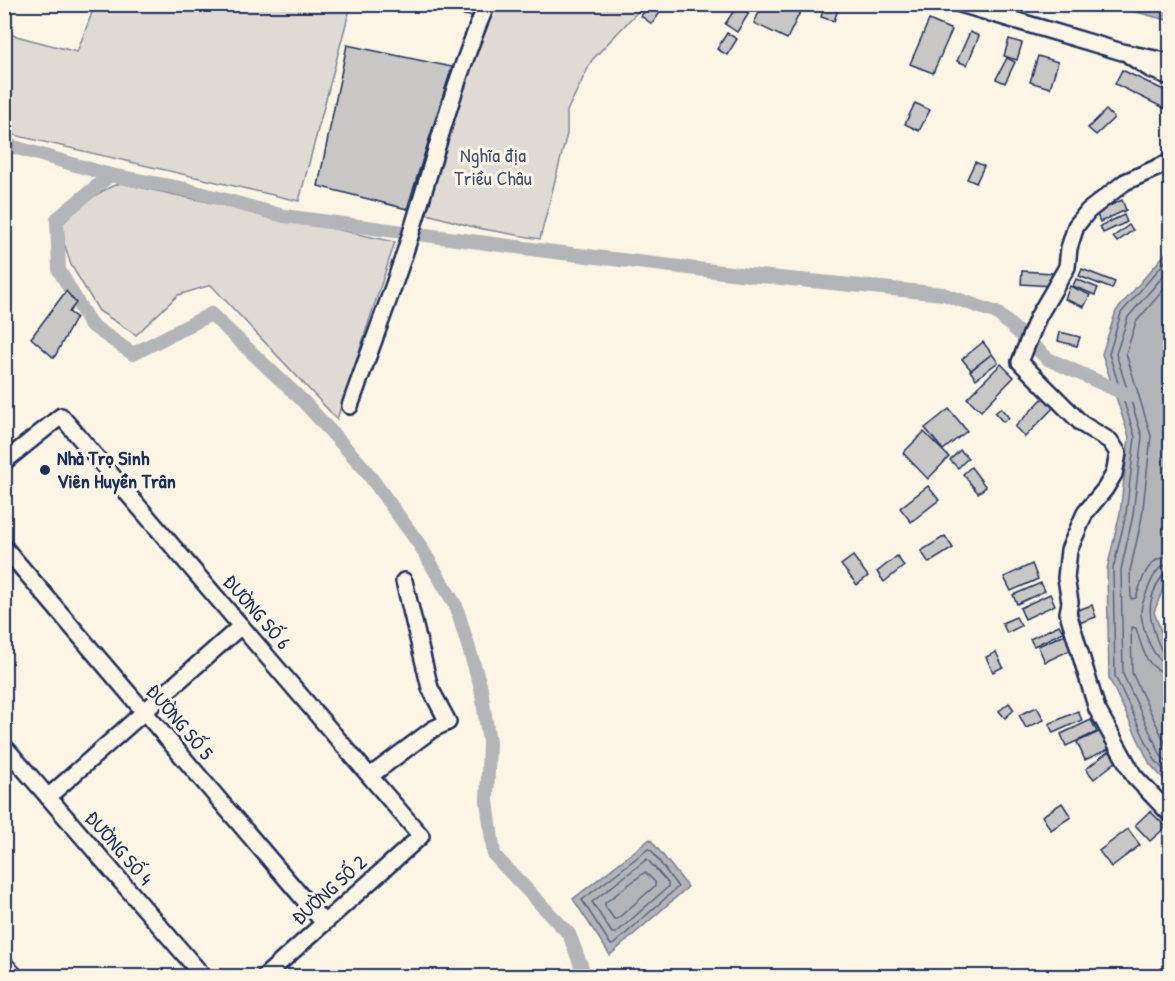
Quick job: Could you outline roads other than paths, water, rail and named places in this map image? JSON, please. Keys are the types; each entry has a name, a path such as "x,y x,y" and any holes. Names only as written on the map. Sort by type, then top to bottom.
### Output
{"street":[{"path":"350,406 408,240 471,39 487,4"},
{"path":"960,4 1122,52 1170,62"},
{"path":"1122,52 1150,69 1170,77"},
{"path":"1170,162 1125,182 1088,211 1076,226 1069,248 1067,267 1038,317 1020,362 1082,423 1110,441 1118,453 1114,474 1085,513 1069,550 1066,578 1070,602 1068,613 1097,709 1134,776 1170,813"},
{"name":"ĐƯỜNG SỐ 6","path":"4,462 61,417 421,836"},
{"name":"ĐƯỜNG SỐ 5","path":"4,547 324,923"},
{"path":"370,776 433,729 448,722 430,688 404,581"},
{"path":"48,797 241,626"},
{"name":"ĐƯỜNG SỐ 4","path":"4,746 203,976"},
{"name":"ĐƯỜNG SỐ 2","path":"265,976 421,836"},
{"path":"4,967 12,976"}],"water":[{"path":"1110,5 1170,5 1170,21"},
{"path":"1170,248 1170,575 1154,612 1170,656 1170,786 1150,764 1109,678 1107,569 1120,513 1129,437 1102,354 1116,311"},
{"path":"650,839 688,887 610,955 573,899"}],"waterway":[{"path":"4,144 110,175 185,189 284,216 739,274 943,294 997,313 1048,359 1130,396"},
{"path":"110,175 57,219 59,270 90,324 133,354 211,314 303,401 364,468 419,544 456,606 481,688 489,742 487,801 494,855 569,934 585,976"}],"place":[{"name":"Nhà Trọ Sinh Viên Huyền Trân","path":"45,470"}],"park label":[{"name":"Nghĩa địa Triều Châu","path":"493,166"}]}
